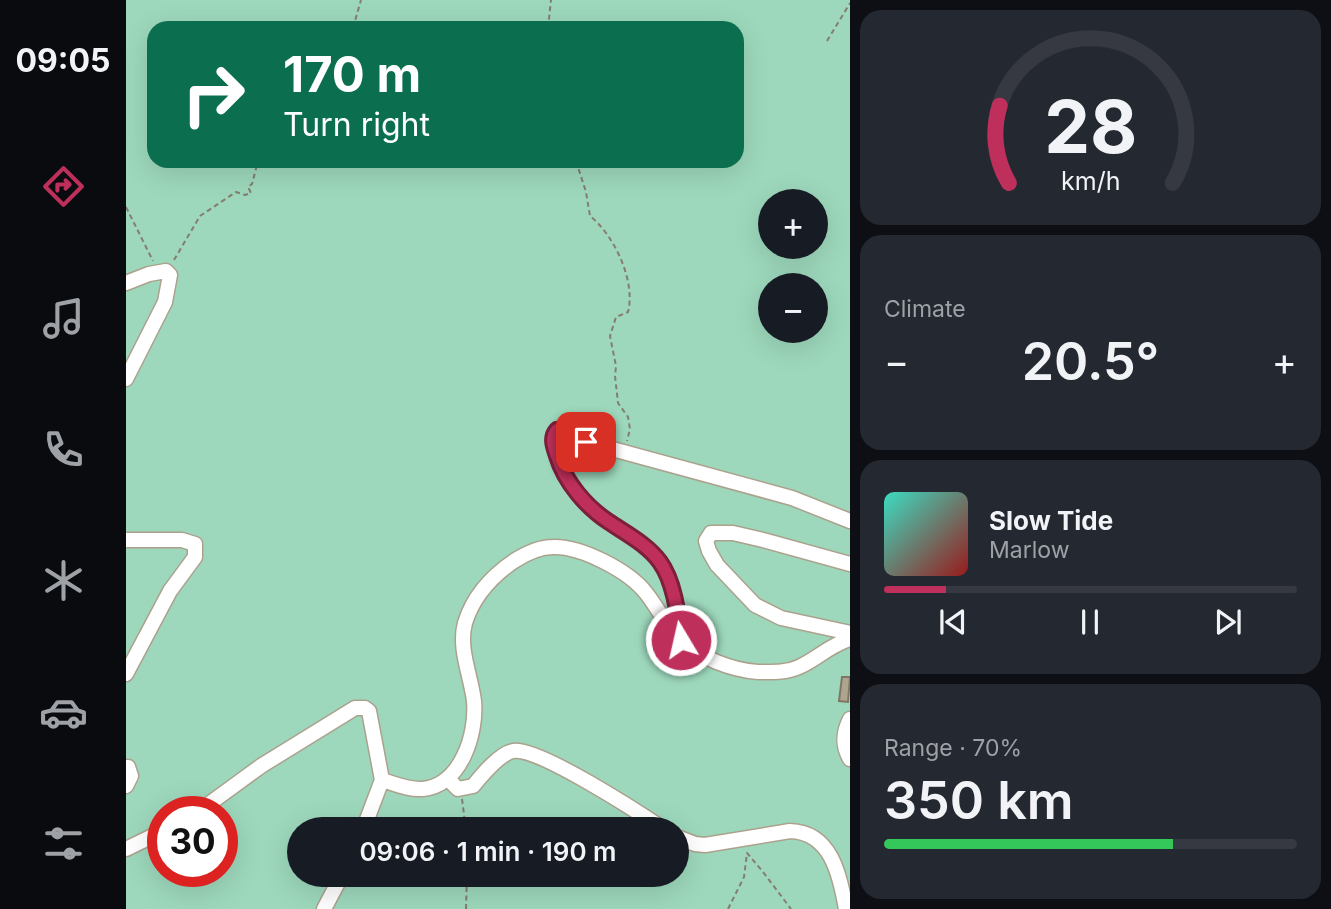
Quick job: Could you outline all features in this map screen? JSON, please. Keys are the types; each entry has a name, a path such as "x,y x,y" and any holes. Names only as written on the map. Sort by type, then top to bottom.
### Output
{"street":[{"path":"126,284 167,266 165,302 126,379"},
{"path":"681,640 674,598 662,565 646,547 606,520 578,493 561,470 553,442 557,430 586,442 792,498 850,521"},
{"path":"850,564 733,533 711,533 706,541 717,565 755,606 781,618 850,633"},
{"path":"126,540 182,540 195,544 195,557 170,591 126,674"},
{"path":"382,780 419,789 432,787 448,779 464,753 474,717 474,698 465,648 465,624 482,590 514,561 538,549 550,547 576,550 603,561 645,590 681,640 700,654 740,669 773,672 797,668 831,646 850,639"},
{"path":"219,796 261,765 355,708 365,708 369,711 382,780 368,817"},
{"path":"850,719 844,735 845,751 850,759"},
{"path":"448,779 461,789 473,786 507,754 524,750 547,760 643,817"},
{"path":"126,767 131,776 126,786"},
{"path":"689,842 705,845 790,831 802,831 814,836 830,853 846,909"},
{"path":"126,849 147,839"},
{"path":"324,909 336,887"}],"path":[{"path":"355,21 361,0"},
{"path":"549,21 551,0"},
{"path":"827,41 850,3"},
{"path":"126,207 152,261 167,266 200,216 236,192 251,194 248,187 252,184 256,168"},
{"path":"578,168 590,216 598,222 618,253 628,276 632,297 628,312 616,317 610,337 616,366 618,403 628,417 630,429 624,452"},
{"path":"461,789 464,817"},
{"path":"728,909 744,877 747,853 791,909"},
{"path":"466,909 467,887"}],"green space":[{"path":"126,0 850,0 850,909 126,909"}],"building":[{"path":"842,677 850,677 848,702 839,701"}],"route":[{"path":"586,442 557,430 553,442 561,470 591,507 646,547 662,565 674,598 681,640"}]}
